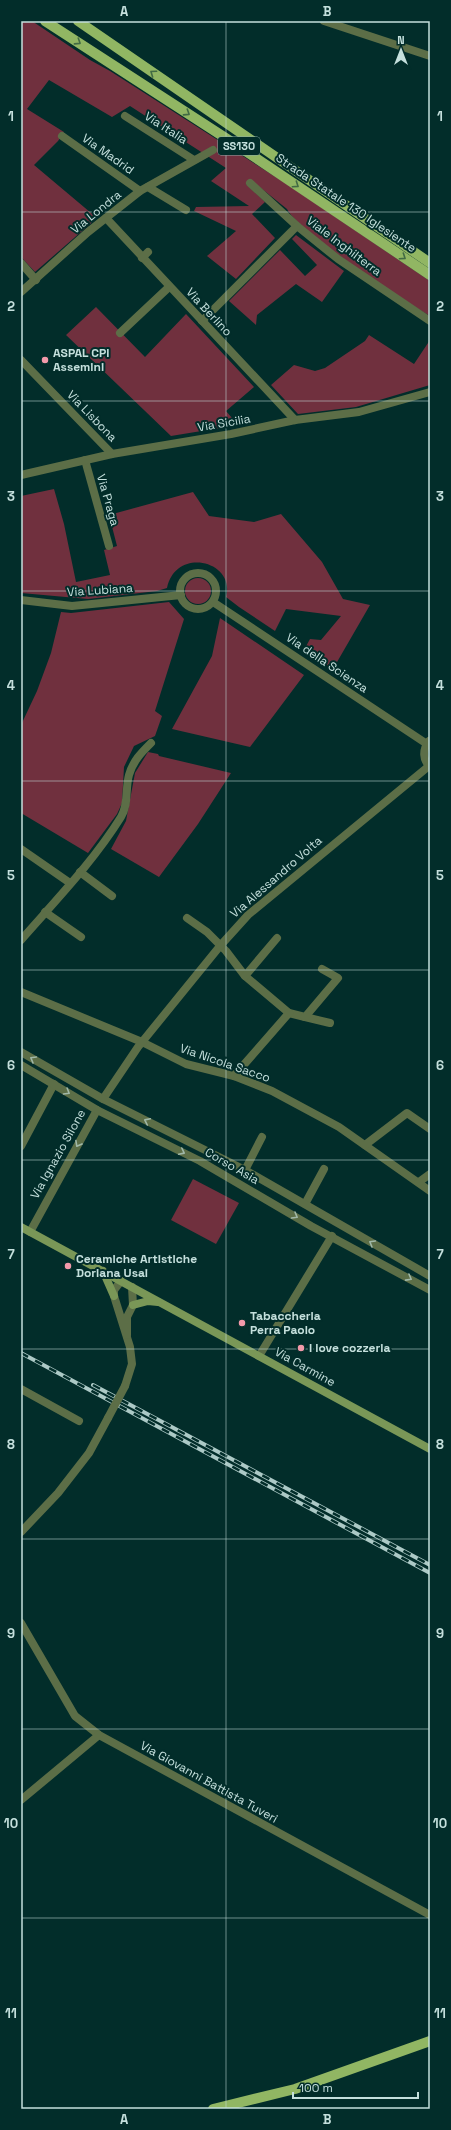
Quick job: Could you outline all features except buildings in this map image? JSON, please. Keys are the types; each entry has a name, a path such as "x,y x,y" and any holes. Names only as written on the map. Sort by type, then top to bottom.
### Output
{"main road":[{"name":"Strada Statale 130 Iglesiente","path":"45,21 241,148 430,275"},
{"name":"Strada Statale 130 Iglesiente","path":"78,21 430,263"},
{"name":"Via Carmine","path":"21,1227 162,1302 430,1449"},
{"path":"103,1271 114,1296"},
{"path":"133,1305 148,1301 162,1302"},
{"path":"213,2109 295,2089 430,2041"}],"street":[{"path":"324,21 430,56"},
{"name":"Via Italia","path":"125,116 194,160"},
{"name":"Via Madrid","path":"62,136 140,191"},
{"name":"Via Londra","path":"21,292 106,218 140,191 213,150"},
{"name":"Viale Inghilterra","path":"250,183 297,226 338,259 430,321"},
{"path":"148,186 186,210"},
{"name":"Via Berlino","path":"106,218 295,420"},
{"path":"202,321 297,226"},
{"path":"142,258 148,252"},
{"path":"21,263 36,280"},
{"path":"120,333 169,287"},
{"name":"Via Lisbona","path":"21,360 112,454"},
{"name":"Via Sicilia","path":"21,475 112,454 231,434 295,420 359,412 430,392"},
{"name":"Via Praga","path":"85,460 109,546"},
{"path":"196,572 202,572 208,575 216,584 217,591 213,602 203,608 194,608 187,605 181,595 181,584 185,578 196,572"},
{"name":"Via Lubiana","path":"21,600 72,606 181,595"},
{"name":"Via della Scienza","path":"213,602 428,743"},
{"path":"21,940 103,844 122,814 126,800 129,776 136,759 151,743"},
{"path":"428,743 424,756 429,767"},
{"name":"Via Alessandro Volta","path":"103,1100 142,1042 248,914 429,767"},
{"path":"21,850 70,883"},
{"path":"80,872 112,896"},
{"path":"45,912 81,937"},
{"path":"187,918 207,932 245,976 289,1013 330,1023"},
{"path":"245,976 277,938"},
{"path":"305,1017 338,978 322,969"},
{"name":"Via Nicola Sacco","path":"21,992 142,1042 186,1064 234,1076 272,1091 339,1127 430,1191"},
{"path":"234,1076 289,1013"},
{"name":"Corso Asia","path":"21,1052 103,1100 245,1170 430,1276"},
{"name":"Corso Asia","path":"21,1065 97,1110 200,1161 430,1290"},
{"path":"21,1146 54,1084"},
{"name":"Via Ignazio Silone","path":"30,1232 97,1110"},
{"path":"365,1145 407,1113 430,1129"},
{"path":"245,1170 262,1136"},
{"path":"305,1204 324,1170"},
{"path":"419,1182 430,1174"},
{"path":"259,1356 332,1236"},
{"path":"21,1532 58,1493 89,1453 125,1386 132,1364 114,1296 114,1290 121,1281"},
{"path":"126,1337 128,1317 133,1305 132,1287"},
{"path":"21,1389 79,1421"},
{"name":"Via Giovanni Battista Tuveri","path":"21,1623 75,1716 99,1736 430,1915"},
{"path":"21,1800 99,1736"}],"shaded area":[{"path":"21,21 32,21 90,60 110,71 285,183 430,281 430,316 330,249 295,220 287,209 251,180 246,184 265,202 252,214 275,238 236,279 207,256 236,231 194,211 196,207 249,206 211,181 226,168 130,106 112,117 49,80 27,109 64,132 58,141 34,165 97,218 35,272 21,257"},
{"path":"296,235 344,271 322,302 296,284 257,315 256,325 229,301 280,250 305,276 317,265 292,239"},
{"path":"96,307 145,357 186,314 254,387 226,411 238,425 171,436 66,335"},
{"path":"369,335 414,364 430,340 430,385 356,407 298,414 271,385 294,365 315,371 325,368 365,341"},
{"path":"54,489 64,524 76,582 110,575 104,550 117,546 109,515 193,492 209,516 254,522 281,514 322,562 343,599 370,605 333,669 304,650 310,639 321,640 341,616 286,609 275,631 226,597 227,585 222,574 214,567 204,563 192,563 181,567 173,575 167,588 157,591 88,599 21,593 21,496"},
{"path":"198,578 207,582 211,591 207,600 198,604 189,600 185,591 189,582"},
{"path":"169,602 184,619 155,711 162,716 155,736 134,746 124,767 122,803 117,814 88,853 21,813 21,725 37,691 51,653 61,612 71,613"},
{"path":"220,618 304,675 250,747 172,729 212,656"},
{"path":"148,752 231,773 198,824 159,877 111,849 126,821 135,773"},
{"path":"193,1179 239,1203 216,1244 171,1220"}],"railway":[{"path":"21,1353 430,1573"},
{"path":"93,1385 430,1565"}],"place":[{"name":"ASPAL CPI Assemini","path":"45,360"},
{"name":"Ceramiche Artistiche Doriana Usai","path":"68,1266"},
{"name":"Tabaccheria Perra Paolo","path":"242,1323"},
{"name":"I love cozzeria","path":"301,1348"}]}
